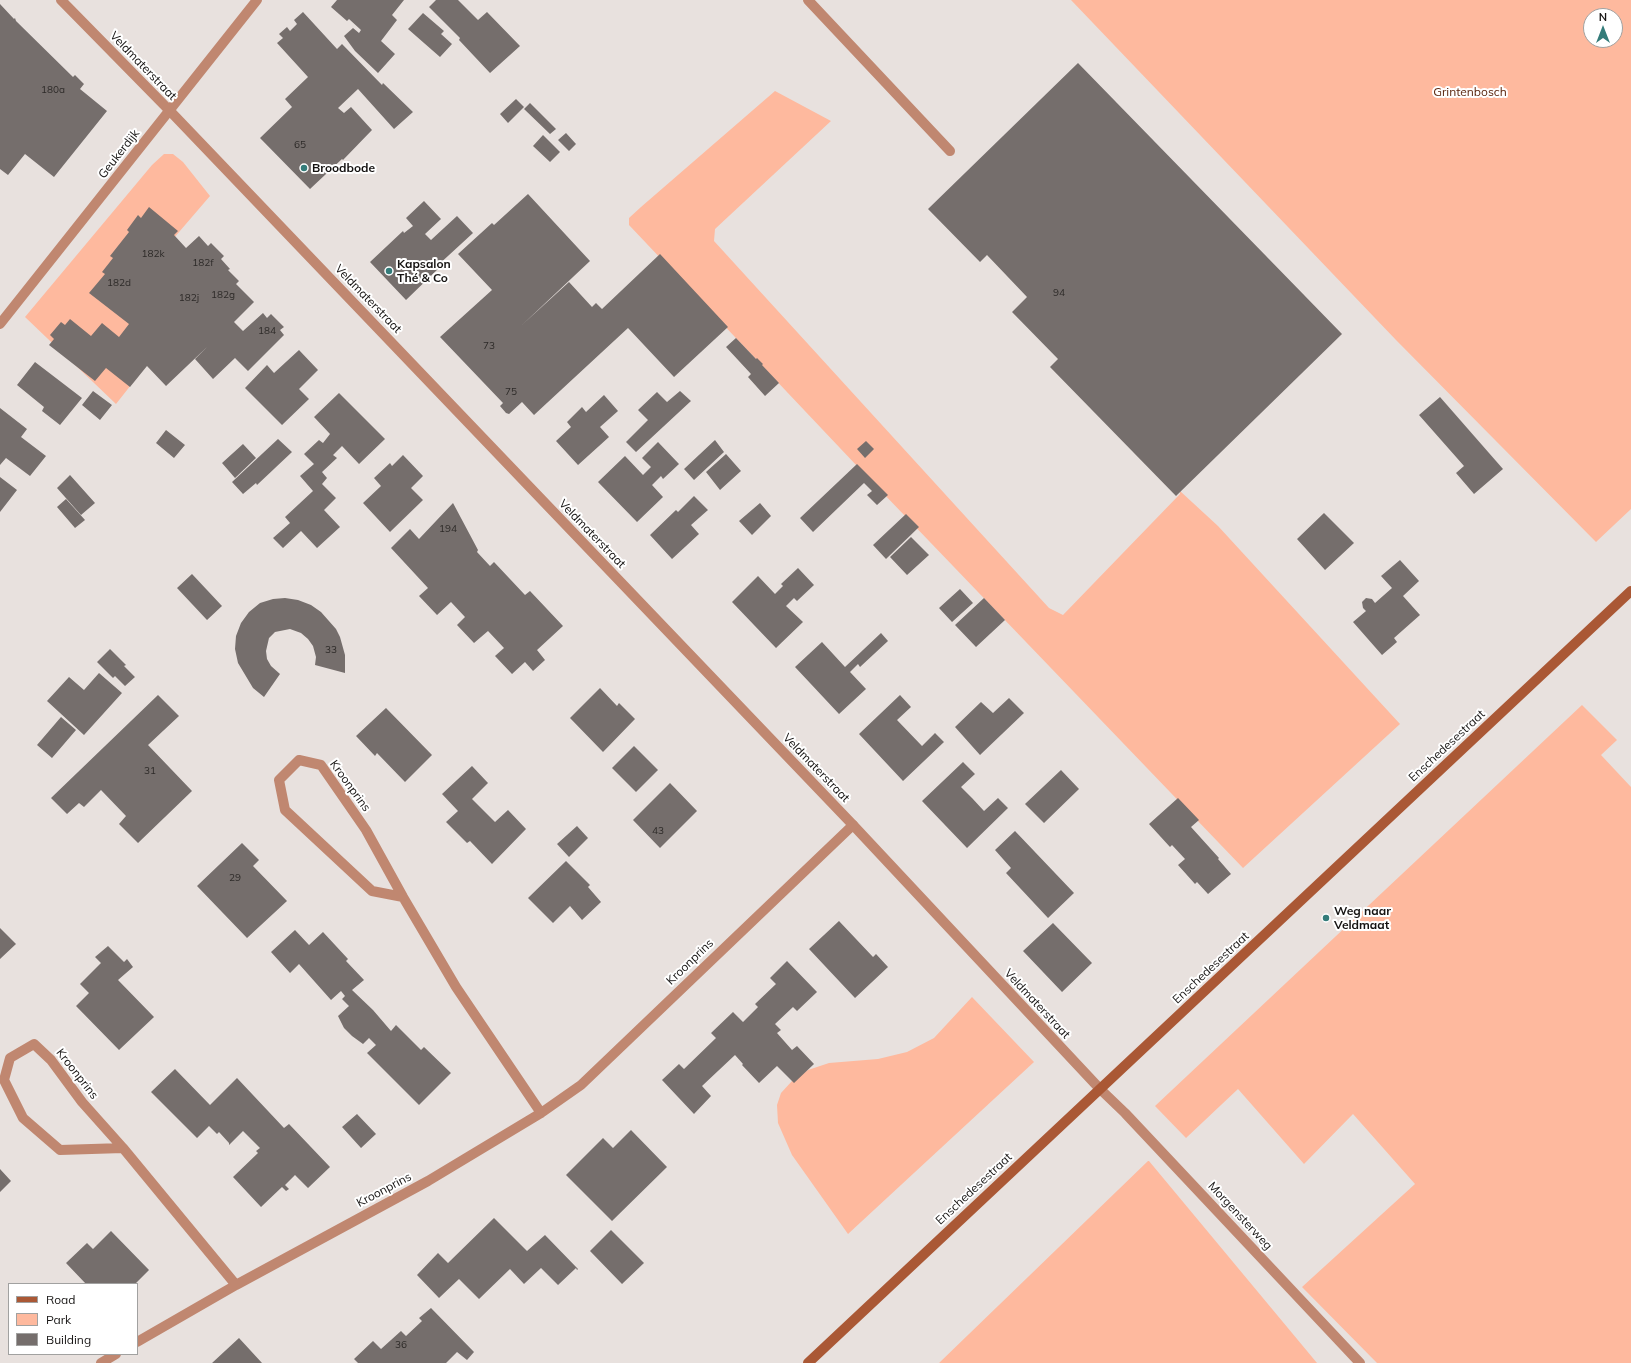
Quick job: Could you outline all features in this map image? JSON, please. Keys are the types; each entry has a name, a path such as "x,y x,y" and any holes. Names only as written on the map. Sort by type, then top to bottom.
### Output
{"main road":[{"name":"Enschedesestraat","path":"808,1363 1631,591"}],"street":[{"name":"Veldmaterstraat","path":"61,0 170,111 853,825 1100,1089"},
{"name":"Geukerdijk","path":"0,324 257,0"},
{"path":"808,0 950,151"},
{"name":"Kroonprins","path":"403,897 372,892 285,810 279,780 299,760 321,765 366,830 403,897 456,987 541,1113"},
{"name":"Kroonprins","path":"138,1341 236,1285 428,1181 541,1113 580,1085 853,825"},
{"name":"Kroonprins","path":"123,1148 60,1150 23,1118 4,1080 10,1058 34,1044 51,1060 82,1102 123,1148 236,1285"},
{"name":"Morgensterweg","path":"1100,1089 1125,1112 1360,1363"},
{"path":"101,1363 114,1355"}],"green space":[{"name":"Grintenbosch","path":"1071,0 1631,0 1631,509 1596,542 1396,340"},
{"path":"775,91 831,121 715,229 714,241 1049,608 1063,615 1180,494 1180,491 1218,526 1400,724 1243,868 857,466 629,225 629,218"},
{"path":"164,154 173,154 183,162 210,196 161,253 190,310 116,404 25,317 152,165"},
{"path":"1582,705 1617,740 1601,755 1631,787 1631,1363 1377,1363 1302,1287 1415,1184 1353,1114 1304,1164 1238,1089 1186,1138 1155,1106"},
{"path":"972,997 1034,1062 848,1234 792,1155 778,1123 777,1105 781,1093 792,1081 808,1070 829,1063 878,1059 907,1052 934,1038"},
{"path":"1148,1161 1317,1363 939,1363"}],"building":[{"path":"337,0 404,0 392,15 397,20 381,41 395,54 378,73 355,51 344,36 353,28 359,33 361,30 349,19 347,21 331,7"},
{"path":"436,0 458,0 478,20 487,12 520,46 490,73 459,40 460,38 429,7"},
{"path":"0,4 73,77 75,75 84,84 80,89 107,111 54,177 25,154 8,175 0,169"},
{"path":"303,12 337,49 342,44 382,85 383,83 413,112 394,129 358,89 338,108 344,113 351,107 372,130 343,160 342,159 310,189 260,138 292,107 285,99 308,77 277,43 283,38 279,34 287,27 290,31 297,24 294,20"},
{"path":"423,13 444,31 441,34 452,44 440,57 408,29"},
{"path":"1078,63 1342,334 1176,496 1050,367 1058,359 1012,312 1027,297 987,255 980,262 928,209"},
{"path":"516,99 524,107 508,123 500,114"},
{"path":"530,103 556,129 550,134 524,109"},
{"path":"566,133 576,144 569,151 558,140"},
{"path":"543,135 560,152 550,162 533,146"},
{"path":"528,194 590,261 522,325 569,282 592,307 596,303 602,309 660,254 728,327 674,377 628,328 534,415 522,402 509,414 506,413 500,406 503,403 440,337 492,290 458,254 492,223 494,225"},
{"path":"424,201 441,219 425,234 431,240 457,216 473,233 436,267 438,269 406,300 370,262 403,231 404,233 413,226 406,218"},
{"path":"149,207 178,231 174,235 186,248 199,236 208,246 211,243 224,256 221,259 230,269 228,270 239,281 236,284 254,302 234,322 243,331 263,313 267,318 271,314 284,327 280,330 284,335 248,371 235,358 213,379 195,359 207,347 166,386 147,366 130,387 106,368 95,381 49,345 54,339 50,335 61,322 65,325 70,319 91,336 102,323 119,337 129,324 89,293 105,274 102,272 113,258 110,256 129,232 127,230 138,215 141,218"},
{"path":"736,338 756,359 757,358 763,364 762,365 779,383 765,396 748,377 751,374 726,347"},
{"path":"299,350 318,370 299,389 309,399 282,425 245,388 267,365 274,373"},
{"path":"35,362 82,398 60,425 42,411 44,407 17,385"},
{"path":"93,391 112,405 100,420 82,405"},
{"path":"680,391 691,401 636,452 626,442 648,420 638,410 657,392 667,402"},
{"path":"339,393 385,439 359,464 342,446 333,455 337,458 322,472 327,478 322,484 336,498 324,510 340,527 317,548 301,531 283,548 273,538 290,523 285,517 313,491 300,476 314,464 304,454 319,440 323,443 330,434 314,417"},
{"path":"604,395 618,411 600,427 609,437 578,465 556,441 571,427 567,422 582,407 586,412"},
{"path":"1440,397 1503,469 1474,494 1456,473 1464,466 1419,415"},
{"path":"0,408 27,429 21,437 46,456 30,476 6,458 0,465"},
{"path":"166,430 185,445 174,458 156,443"},
{"path":"278,439 292,452 257,485 256,483 243,494 232,482"},
{"path":"715,440 724,452 694,480 684,469"},
{"path":"866,441 874,449 865,458 857,449"},
{"path":"658,442 679,464 663,479 661,476 652,485 663,497 637,522 598,482 625,456 643,475 651,467 642,458"},
{"path":"243,444 256,458 235,478 222,463"},
{"path":"726,454 741,471 720,490 706,472"},
{"path":"403,455 423,476 411,488 423,500 390,532 363,503 381,486 374,478 390,463 392,466"},
{"path":"857,464 888,495 877,505 867,495 872,491 864,483 813,532 800,518"},
{"path":"70,475 95,503 81,515 57,488"},
{"path":"0,477 17,490 0,512"},
{"path":"694,496 708,510 691,525 699,534 672,559 650,535 676,510 678,512"},
{"path":"66,499 85,520 75,528 57,507"},
{"path":"453,503 478,550 477,552 490,566 494,562 525,595 530,591 563,626 537,650 545,660 533,671 525,662 512,674 495,656 504,648 488,631 474,643 457,625 465,617 451,602 437,615 419,596 428,588 391,548 410,529 419,539"},
{"path":"760,503 771,516 752,535 739,521"},
{"path":"1324,513 1354,543 1325,570 1297,539"},
{"path":"906,514 919,527 886,559 873,545"},
{"path":"911,537 929,555 907,575 890,557"},
{"path":"1400,560 1419,581 1403,596 1420,615 1394,638 1397,642 1382,655 1353,622 1366,611 1363,608 1362,602 1366,598 1372,599 1375,603 1392,588 1381,576"},
{"path":"798,568 814,585 797,601 794,598 786,606 803,622 776,648 732,602 758,576 775,594 783,586 781,584"},
{"path":"192,574 222,606 207,620 177,588"},
{"path":"960,589 973,603 952,622 939,608"},
{"path":"285,598 298,600 311,605 321,612 336,629 345,655 345,673 315,665 316,657 313,646 301,633 290,629 275,632 269,638 266,651 267,659 271,666 280,674 264,697 253,688 238,663 235,649 236,636 241,623 249,612 260,603 273,599"},
{"path":"984,598 1005,620 976,647 955,625"},
{"path":"881,633 888,641 860,667 858,664 850,672 866,689 839,714 795,667 822,642 845,667"},
{"path":"110,649 126,665 124,666 135,677 125,686 115,676 113,678 97,662"},
{"path":"99,673 122,693 84,735 47,701 69,677 84,690"},
{"path":"600,688 617,706 619,703 635,719 603,752 570,718"},
{"path":"158,695 179,716 148,745 192,791 138,843 119,824 126,816 101,790 84,807 79,803 67,814 51,798"},
{"path":"900,695 911,707 897,720 922,746 935,733 944,742 903,781 859,734"},
{"path":"1009,698 1024,713 980,755 955,727 981,702 993,713"},
{"path":"386,708 432,755 405,782 377,753 375,756 356,736"},
{"path":"61,717 76,730 52,758 37,745"},
{"path":"634,746 658,770 636,792 612,768"},
{"path":"963,762 975,774 961,787 984,811 998,798 1008,808 967,848 922,801"},
{"path":"472,766 488,783 472,799 495,822 508,810 526,829 492,864 470,841 467,843 446,822 458,811 442,794"},
{"path":"1061,770 1079,789 1044,823 1025,804"},
{"path":"670,783 697,811 660,848 633,820"},
{"path":"1178,798 1199,820 1191,827 1219,858 1218,859 1231,874 1208,894 1197,882 1195,884 1178,865 1185,859 1172,845 1170,847 1149,824"},
{"path":"577,826 588,838 569,857 557,844"},
{"path":"1015,831 1074,893 1048,918 1006,873 1011,868 995,850"},
{"path":"242,843 259,860 253,866 287,901 247,938 197,886"},
{"path":"566,861 590,885 588,887 601,902 582,920 570,906 553,923 528,898"},
{"path":"839,921 873,957 876,954 888,967 855,998 809,949"},
{"path":"1053,923 1092,963 1062,992 1023,951"},
{"path":"0,928 16,944 0,959"},
{"path":"295,930 309,945 323,932 348,959 346,961 364,980 352,990 373,1010 391,1031 396,1025 421,1050 424,1047 451,1073 419,1105 367,1053 376,1045 369,1038 363,1044 344,1028 338,1016 349,1006 342,999 345,996 341,991 331,1000 299,964 290,973 271,952"},
{"path":"108,946 124,962 127,959 133,967 118,980 154,1017 119,1050 76,1006 89,993 80,984 101,963 95,957"},
{"path":"787,961 817,992 797,1011 793,1007 775,1024 781,1030 777,1033 792,1050 797,1046 814,1064 794,1083 777,1066 759,1083 735,1055 702,1086 711,1096 694,1114 662,1080 679,1064 684,1069 716,1038 711,1033 733,1012 743,1022 758,1007 755,1004 776,984 770,978"},
{"path":"175,1069 210,1105 237,1078 284,1128 289,1124 330,1167 308,1188 295,1175 285,1185 289,1189 286,1191 282,1187 261,1207 233,1177 258,1153 256,1151 260,1148 243,1131 229,1145 229,1143 219,1132 217,1134 209,1126 197,1138 151,1092"},
{"path":"357,1114 376,1134 361,1148 342,1127"},
{"path":"631,1130 667,1167 612,1221 566,1175 603,1138 613,1148"},
{"path":"0,1169 11,1181 0,1192"},
{"path":"494,1218 527,1251 545,1235 578,1269 577,1270 576,1268 558,1285 541,1268 524,1284 510,1269 479,1299 459,1279 439,1298 417,1275 438,1253 448,1263"},
{"path":"611,1230 644,1263 622,1284 590,1251"},
{"path":"111,1231 149,1270 136,1283 85,1283 66,1263 87,1243 93,1249"},
{"path":"431,1308 474,1352 467,1360 457,1352 446,1363 358,1363 354,1359 373,1341 381,1349 401,1331 406,1336 422,1321 419,1318"},
{"path":"239,1338 262,1363 212,1363"}],"place":[{"name":"Broodbode","path":"304,168"},
{"name":"Kapsalon Thé & Co","path":"389,271"},
{"name":"Weg naar Veldmaat","path":"1326,918"}]}
